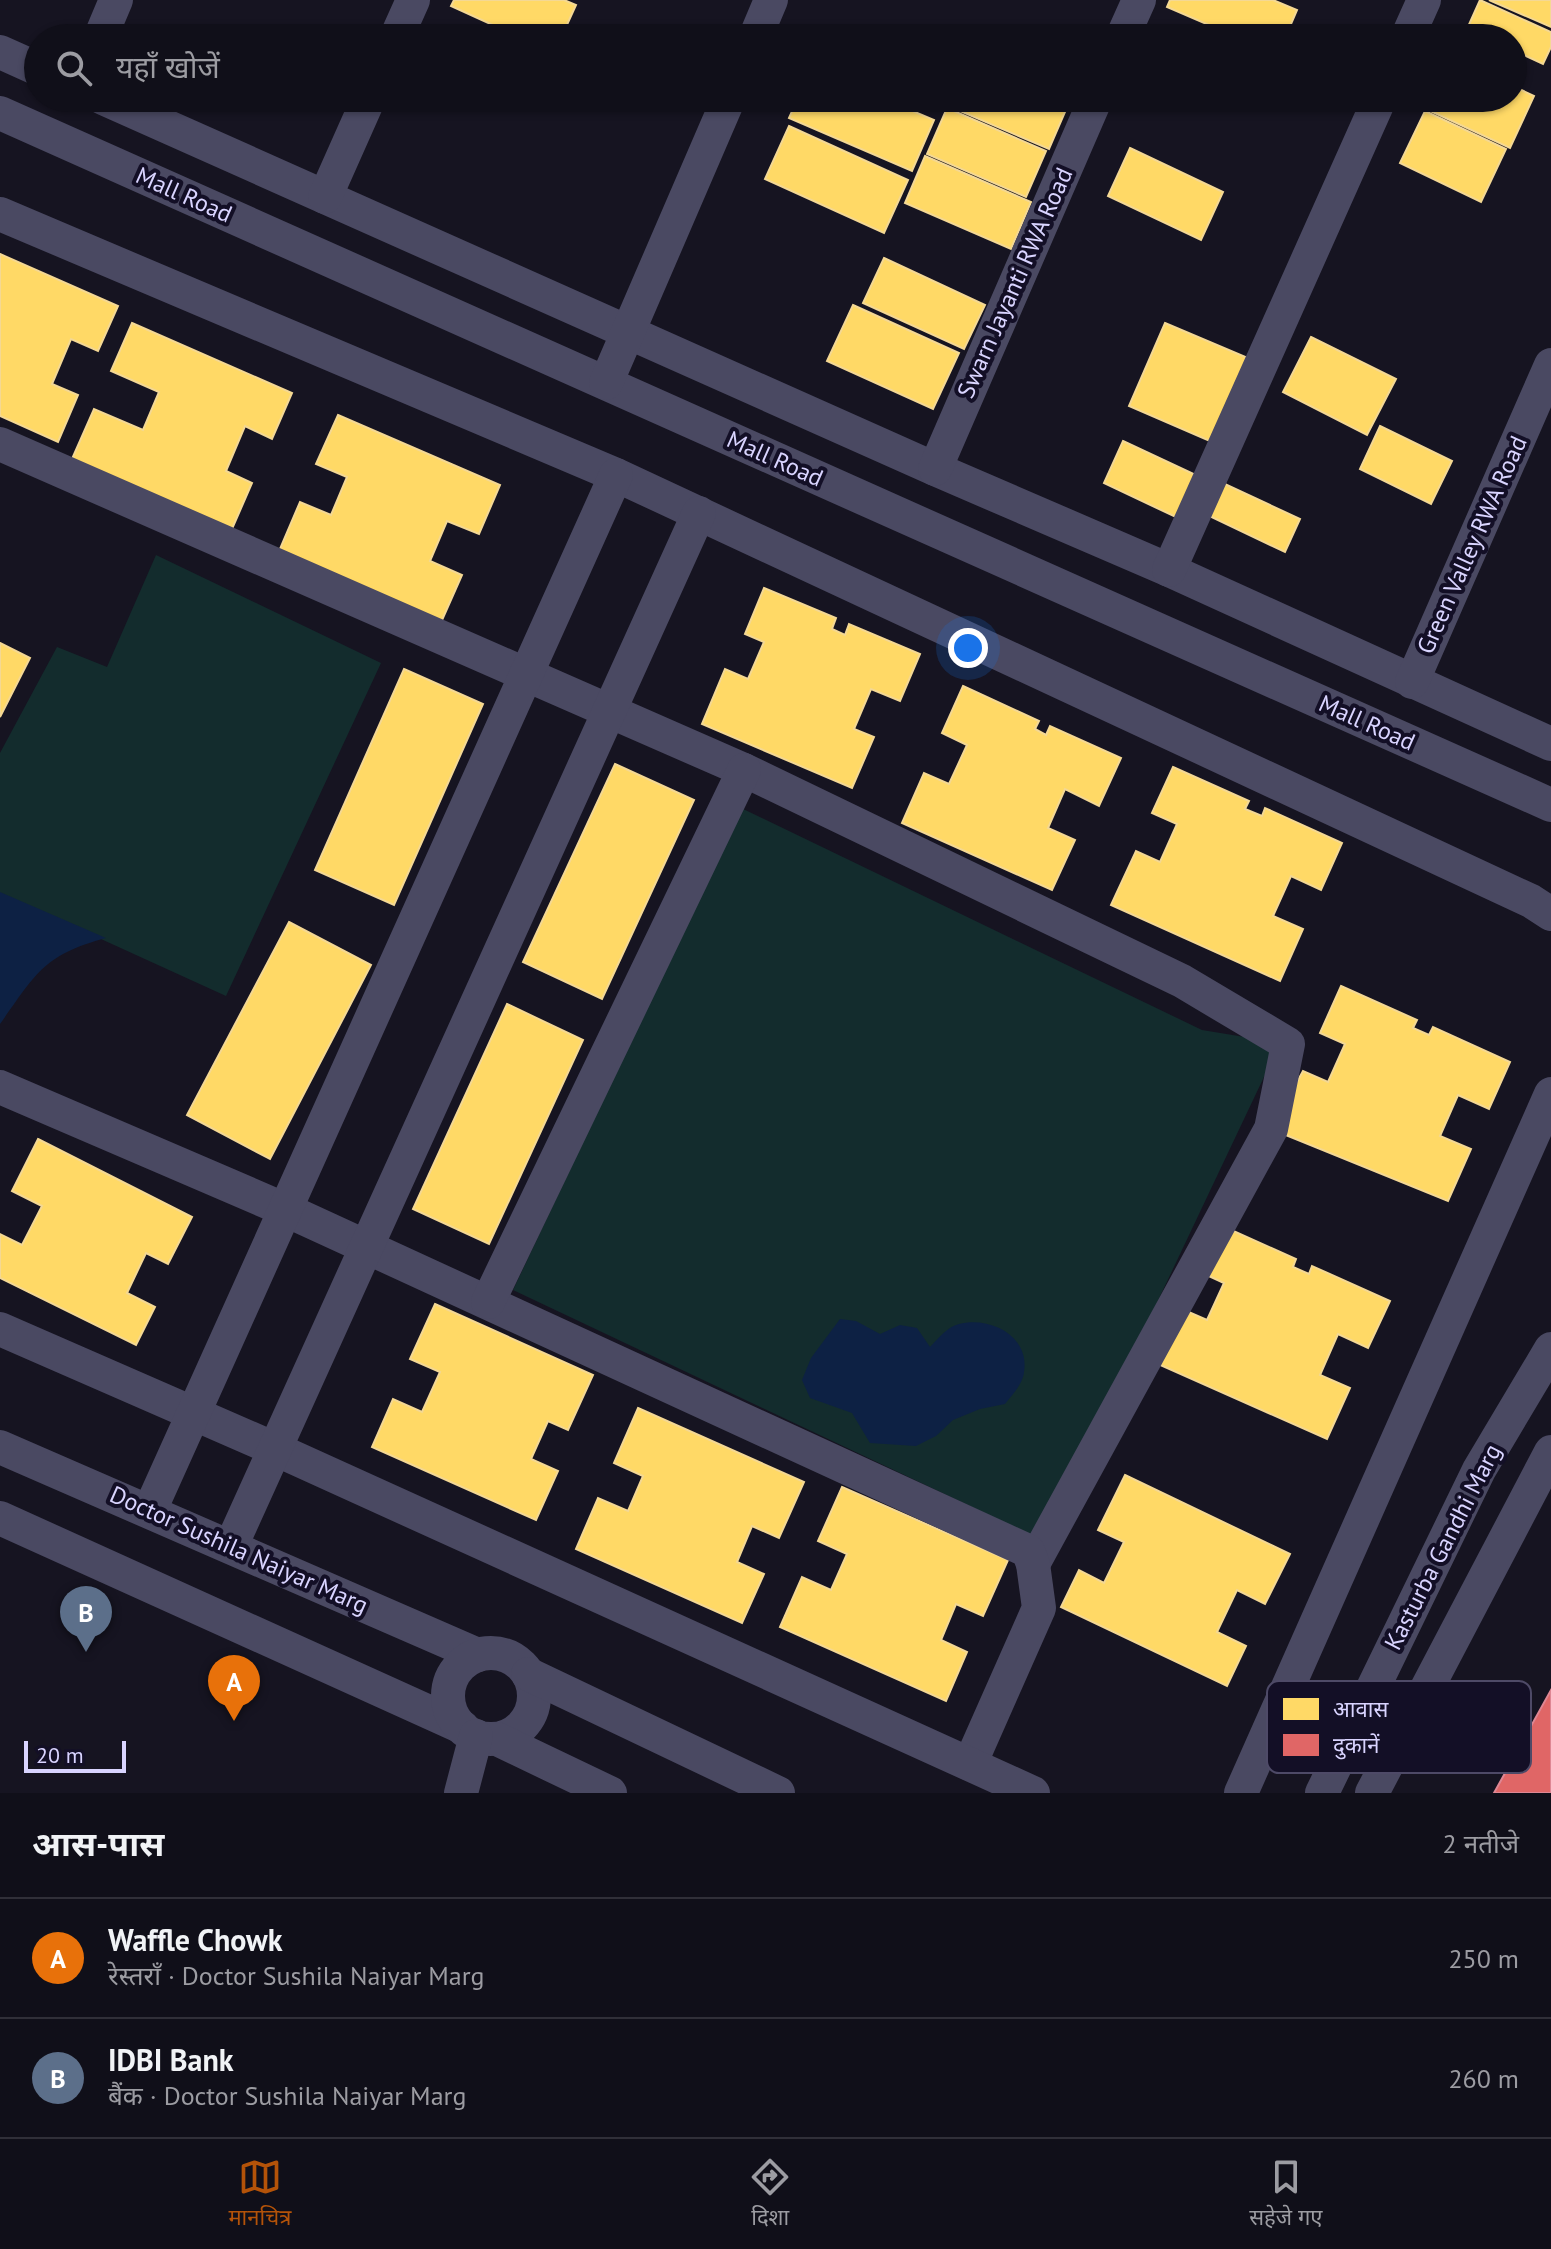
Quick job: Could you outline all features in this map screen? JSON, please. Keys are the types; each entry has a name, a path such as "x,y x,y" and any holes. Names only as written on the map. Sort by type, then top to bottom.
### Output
{"street":[{"path":"106,24 116,0"},
{"path":"402,24 413,0"},
{"path":"761,24 771,0"},
{"path":"1128,24 1139,0"},
{"path":"1413,24 1424,0"},
{"path":"0,52 24,63"},
{"path":"134,112 1169,570 1551,744"},
{"path":"325,197 363,112"},
{"path":"606,383 723,112"},
{"name":"Swarn Jayanti RWA Road","path":"935,469 1090,112"},
{"path":"1169,570 1374,112"},
{"name":"Mall Road","path":"0,113 1551,805"},
{"path":"0,214 616,475 1531,901 1551,914"},
{"name":"Green Valley RWA Road","path":"1412,682 1551,365"},
{"path":"0,444 744,770 1182,981 1288,1044 1271,1129 1033,1564"},
{"path":"150,1510 616,475"},
{"path":"231,1546 699,513"},
{"path":"488,1302 744,770"},
{"path":"0,1087 286,1210 1028,1551 1033,1564 1039,1608 970,1764"},
{"path":"1291,1681 1551,1094"},
{"path":"0,1329 275,1449 1033,1793"},
{"name":"Kasturba Gandhi Marg","path":"1376,1681 1479,1470 1551,1349"},
{"name":"Doctor Sushila Naiyar Marg","path":"0,1447 478,1655 492,1653 506,1656 528,1674 778,1793"},
{"path":"1431,1681 1551,1452"},
{"path":"0,1518 610,1793"},
{"path":"478,1655 456,1671 449,1684 448,1698 451,1712 478,1734 522,1726 530,1715 533,1693 528,1674"},
{"path":"461,1793 478,1734"},
{"path":"1241,1793 1267,1735"},
{"name":"Kasturba Gandhi Marg","path":"1322,1793 1332,1773"},
{"path":"1372,1793 1382,1773"}],"green space":[{"path":"156,555 381,663 226,996 0,893 0,753 57,647 107,667"},
{"path":"741,808 1202,1030 1288,1044 1272,1060 1044,1541 513,1290"}],"water":[{"path":"0,892 106,938 54,959 33,979 0,1024"},
{"path":"840,1319 856,1321 880,1334 900,1325 917,1328 930,1347 955,1325 971,1322 995,1326 1021,1348 1023,1376 1005,1404 980,1409 953,1420 936,1436 916,1446 870,1443 852,1413 810,1398 802,1380 811,1358"}],"building: आवास":[{"path":"454,0 564,0 576,5 567,24 490,24 451,6"},
{"path":"1170,0 1273,0 1297,10 1291,24 1206,24 1167,7"},
{"path":"1480,0 1551,32 1551,47 1543,64 1527,57 1527,24 1469,24"},
{"path":"1489,0 1551,0 1551,27"},
{"path":"1527,93 1534,96 1527,111"},
{"path":"792,112 915,112 934,120 912,171 789,118"},
{"path":"945,112 956,112 1046,151 1026,197 927,154"},
{"path":"962,112 1065,112 1049,149"},
{"path":"1425,112 1506,149 1481,202 1400,163"},
{"path":"1432,112 1527,112 1510,148"},
{"path":"789,126 908,180 884,233 765,179"},
{"path":"1130,148 1223,192 1201,240 1108,196"},
{"path":"925,156 1031,202 1011,249 905,203"},
{"path":"0,254 118,306 98,351 71,339 52,384 78,395 58,442 0,416"},
{"path":"884,258 985,305 964,349 863,303"},
{"path":"853,305 959,353 933,409 827,361"},
{"path":"132,323 292,393 272,439 245,426 226,471 252,483 232,529 72,459 94,409 143,430 159,392 111,371"},
{"path":"1165,323 1255,361 1219,445 1129,406"},
{"path":"1311,337 1396,379 1367,435 1283,392"},
{"path":"338,415 500,485 479,534 447,521 430,561 462,575 439,627 277,556 300,502 331,515 347,477 316,464"},
{"path":"1380,426 1452,461 1431,504 1360,469"},
{"path":"1123,441 1200,477 1180,519 1104,483"},
{"path":"1214,479 1300,519 1285,552 1199,511"},
{"path":"764,588 836,618 832,629 845,635 849,624 920,654 900,701 871,689 854,729 874,737 852,788 702,724 725,669 748,679 764,642 745,634"},
{"path":"0,643 30,658 0,717"},
{"path":"404,669 483,704 394,905 315,870"},
{"path":"963,686 1039,721 1035,729 1046,735 1050,726 1121,758 1099,806 1065,789 1048,828 1075,840 1052,890 902,823 924,773 949,784 967,745 942,733"},
{"path":"615,764 694,800 602,999 523,962"},
{"path":"1173,767 1249,801 1245,809 1262,816 1265,808 1342,843 1321,890 1291,876 1273,916 1303,929 1280,981 1111,905 1136,851 1160,862 1177,824 1152,813"},
{"path":"289,922 371,965 270,1159 187,1115"},
{"path":"1341,986 1417,1020 1413,1028 1429,1035 1433,1027 1510,1062 1489,1109 1458,1095 1440,1136 1471,1149 1448,1201 1271,1129 1303,1071 1328,1082 1345,1044 1320,1033"},
{"path":"507,1004 583,1040 489,1244 413,1209"},
{"path":"38,1139 192,1217 168,1264 146,1253 127,1293 155,1307 136,1345 0,1278 0,1234 22,1245 42,1206 12,1191"},
{"path":"1220,1225 1296,1259 1293,1267 1309,1274 1312,1266 1390,1301 1368,1348 1338,1334 1320,1375 1350,1388 1327,1439 1158,1364 1182,1309 1207,1320 1224,1283 1200,1272"},
{"path":"435,1304 593,1375 568,1430 548,1421 531,1459 558,1471 536,1520 372,1447 393,1399 422,1412 440,1372 410,1359"},
{"path":"638,1408 804,1482 779,1538 752,1526 737,1562 764,1574 742,1623 576,1549 598,1498 628,1511 643,1476 614,1463"},
{"path":"1125,1475 1290,1554 1265,1604 1237,1590 1217,1632 1246,1646 1227,1686 1061,1607 1079,1570 1104,1583 1124,1542 1098,1530"},
{"path":"842,1487 1008,1560 983,1616 956,1604 941,1640 967,1652 946,1701 780,1627 802,1577 831,1590 847,1554 818,1541"}],"building: दुकानें":[{"path":"1551,1690 1551,1793 1494,1793 1505,1773 1531,1773 1531,1726"}],"place":[{"name":"IDBI Bank","path":"86,1652"},
{"name":"Waffle Chowk","path":"234,1721"}]}
